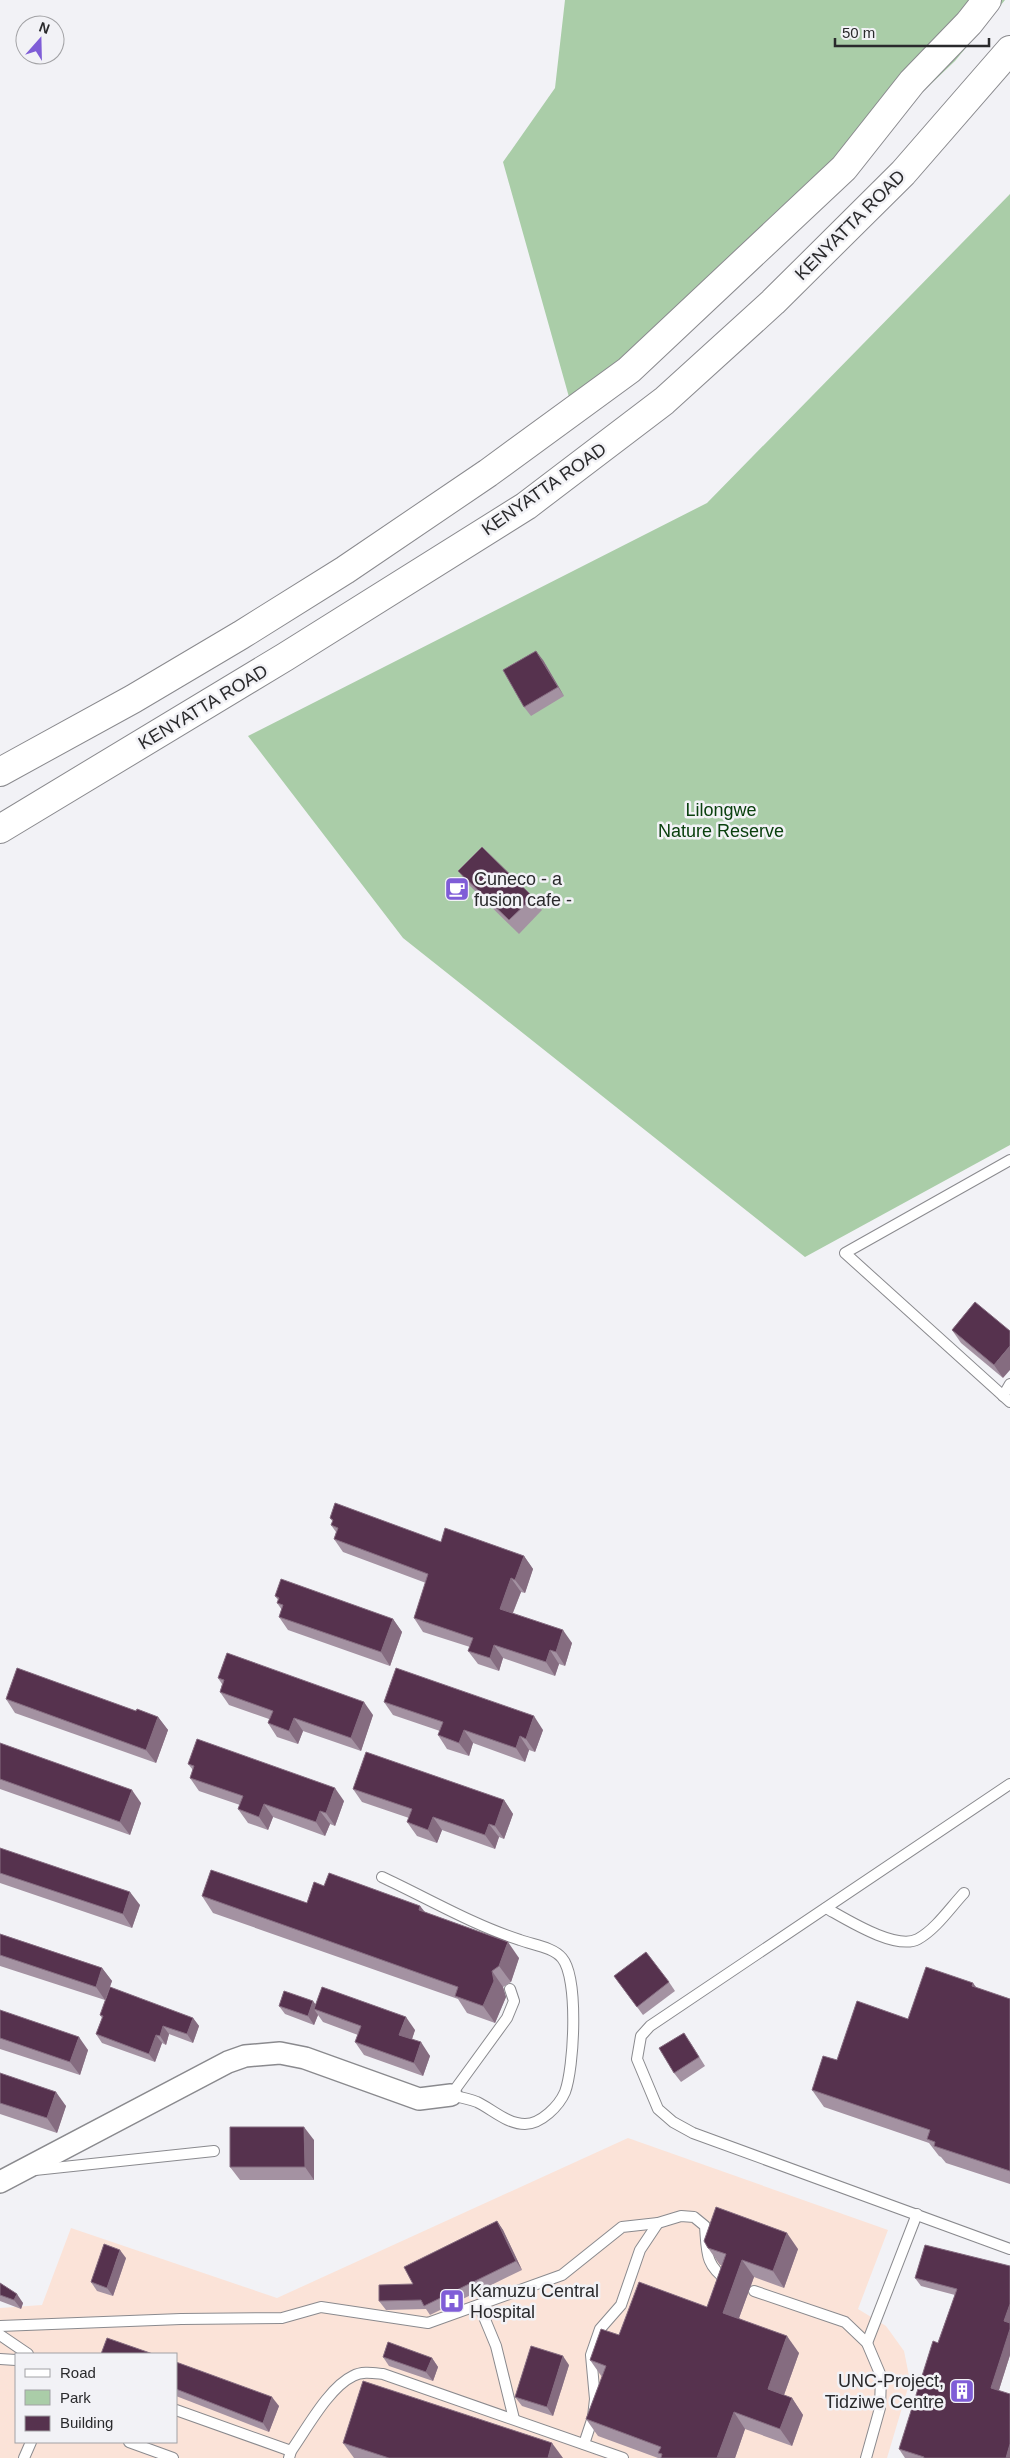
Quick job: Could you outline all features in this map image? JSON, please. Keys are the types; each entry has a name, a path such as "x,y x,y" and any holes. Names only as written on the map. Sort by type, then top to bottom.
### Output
{"main road":[{"path":"0,772 133,699 241,635 391,539 488,472 629,370 844,168 912,82 969,23 987,0"},
{"name":"KENYATTA ROAD","path":"0,828 285,657 526,506 664,401 773,302 903,173 1010,50"}],"street":[{"path":"0,2182 228,2062 246,2056 280,2053 305,2058 419,2099 451,2095"}],"lane":[{"path":"1010,1160 845,1253 1006,1399 1010,1384"},
{"path":"1010,1784 650,2026 641,2036 637,2059 658,2109 673,2122 693,2133 1010,2249"},
{"path":"382,1877 508,1937 551,1950 562,1958 568,1971 572,1988 570,2077 564,2094 555,2107 539,2120 525,2124 502,2117 476,2102 451,2095 507,2018 514,2001 510,1989"},
{"path":"826,1908 865,1929 902,1942 916,1940 927,1933 964,1893"},
{"path":"22,2171 214,2151"},
{"path":"867,2343 917,2214"},
{"path":"0,2326 181,2319 282,2318 321,2307 428,2323 562,2275 622,2227 658,2223 681,2216 694,2217 705,2226 707,2256 715,2272 728,2282"},
{"path":"584,2444 593,2417 595,2399 591,2355 600,2329 621,2305 640,2250 658,2223"},
{"path":"754,2291 845,2322 867,2343 881,2376 880,2408 866,2458"},
{"path":"479,2305 496,2346 514,2419"},
{"path":"0,2335 27,2353"},
{"path":"0,2359 15,2360"},
{"path":"178,2411 290,2455 339,2386 353,2376 368,2372 383,2374 584,2444 596,2454 623,2458"},
{"path":"24,2458 31,2443"},
{"path":"132,2443 173,2458"}],"shaded area":[{"name":"Kamuzu Central Hospital","path":"628,2138 888,2230 858,2309 886,2326 904,2351 910,2381 887,2458 0,2458 0,2308 42,2305 71,2228 277,2298"}],"green space":[{"path":"565,0 1005,0 955,61 576,422 503,162 555,88"},
{"name":"Lilongwe Nature Reserve","path":"1010,194 1010,1145 805,1257 403,938 248,736 707,503"}],"building":[{"path":"536,651 558,687 524,707 503,670"},
{"path":"482,847 533,897 509,920 458,871"},
{"path":"975,1302 1010,1331 1010,1346 994,1365 952,1330"},
{"path":"335,1503 441,1542 445,1528 524,1556 515,1580 511,1578 500,1609 563,1630 556,1652 550,1650 546,1662 494,1645 490,1658 468,1651 473,1638 414,1618 428,1574 334,1539 338,1528 331,1525 333,1520 330,1518"},
{"path":"281,1579 393,1619 381,1652 279,1617 283,1605 277,1603 279,1598 275,1596"},
{"path":"227,1653 364,1702 351,1738 294,1718 289,1731 268,1723 273,1711 220,1692 224,1680 218,1678"},
{"path":"17,1668 136,1711 137,1709 158,1717 146,1750 6,1699"},
{"path":"396,1668 534,1716 526,1739 520,1736 516,1748 464,1730 459,1743 438,1735 443,1722 384,1702"},
{"path":"197,1739 335,1788 326,1813 320,1811 316,1822 264,1804 259,1817 238,1809 243,1796 190,1778 194,1766 188,1764"},
{"path":"0,1743 132,1790 120,1822 0,1779"},
{"path":"366,1752 504,1800 495,1826 489,1824 485,1835 433,1817 428,1830 407,1822 412,1809 353,1789"},
{"path":"0,1848 130,1892 123,1914 0,1873"},
{"path":"211,1870 307,1903 314,1882 324,1886 329,1873 420,1906 419,1910 508,1942 499,1966 492,1971 494,1981 483,2006 455,1996 458,1987 202,1896"},
{"path":"0,1934 102,1968 96,1987 0,1955"},
{"path":"646,1952 669,1982 637,2007 614,1976"},
{"path":"926,1967 973,1983 972,1986 1010,1999 1010,2171 934,2146 935,2142 927,2139 930,2130 812,2090 823,2056 837,2060 857,2001 908,2019"},
{"path":"110,1987 193,2018 187,2034 163,2026 160,2036 156,2035 149,2054 96,2034 103,2016 100,2015"},
{"path":"322,1987 406,2017 399,2035 421,2042 414,2063 355,2042 361,2026 314,2009"},
{"path":"284,1991 313,2001 308,2016 279,2006"},
{"path":"0,2010 79,2037 70,2062 0,2038"},
{"path":"684,2033 699,2057 674,2073 659,2048"},
{"path":"0,2073 56,2092 47,2118 0,2103"},
{"path":"230,2127 304,2127 305,2167 230,2167"},
{"path":"716,2207 787,2233 773,2271 742,2260 723,2313 787,2336 768,2389 792,2398 780,2429 734,2412 717,2458 661,2458 662,2454 658,2453 661,2447 586,2419 606,2366 590,2360 601,2329 619,2335 639,2282 707,2307 726,2254 708,2248 704,2241"},
{"path":"497,2221 516,2261 424,2306 421,2300 379,2301 379,2285 413,2284 404,2267"},
{"path":"104,2244 120,2250 107,2288 91,2282"},
{"path":"925,2245 1010,2266 1010,2304 1004,2321 1010,2323 1010,2329 991,2388 1010,2394 1010,2444 1006,2458 924,2458 899,2449 933,2341 938,2343 957,2289 915,2278"},
{"path":"0,2283 17,2294 14,2300 0,2295"},
{"path":"107,2338 150,2353 101,2353"},
{"path":"388,2342 432,2358 426,2372 383,2357"},
{"path":"531,2346 563,2356 547,2407 515,2397"},
{"path":"178,2363 272,2397 263,2423 178,2390"},
{"path":"363,2381 552,2443 548,2458 389,2458 343,2443"}],"place":[{"name":"Cuneco - a fusion cafe -","path":"457,889"},
{"name":"Kamuzu Central Hospital","path":"452,2301"},
{"name":"UNC-Project, Tidziwe Centre","path":"962,2391"}]}
